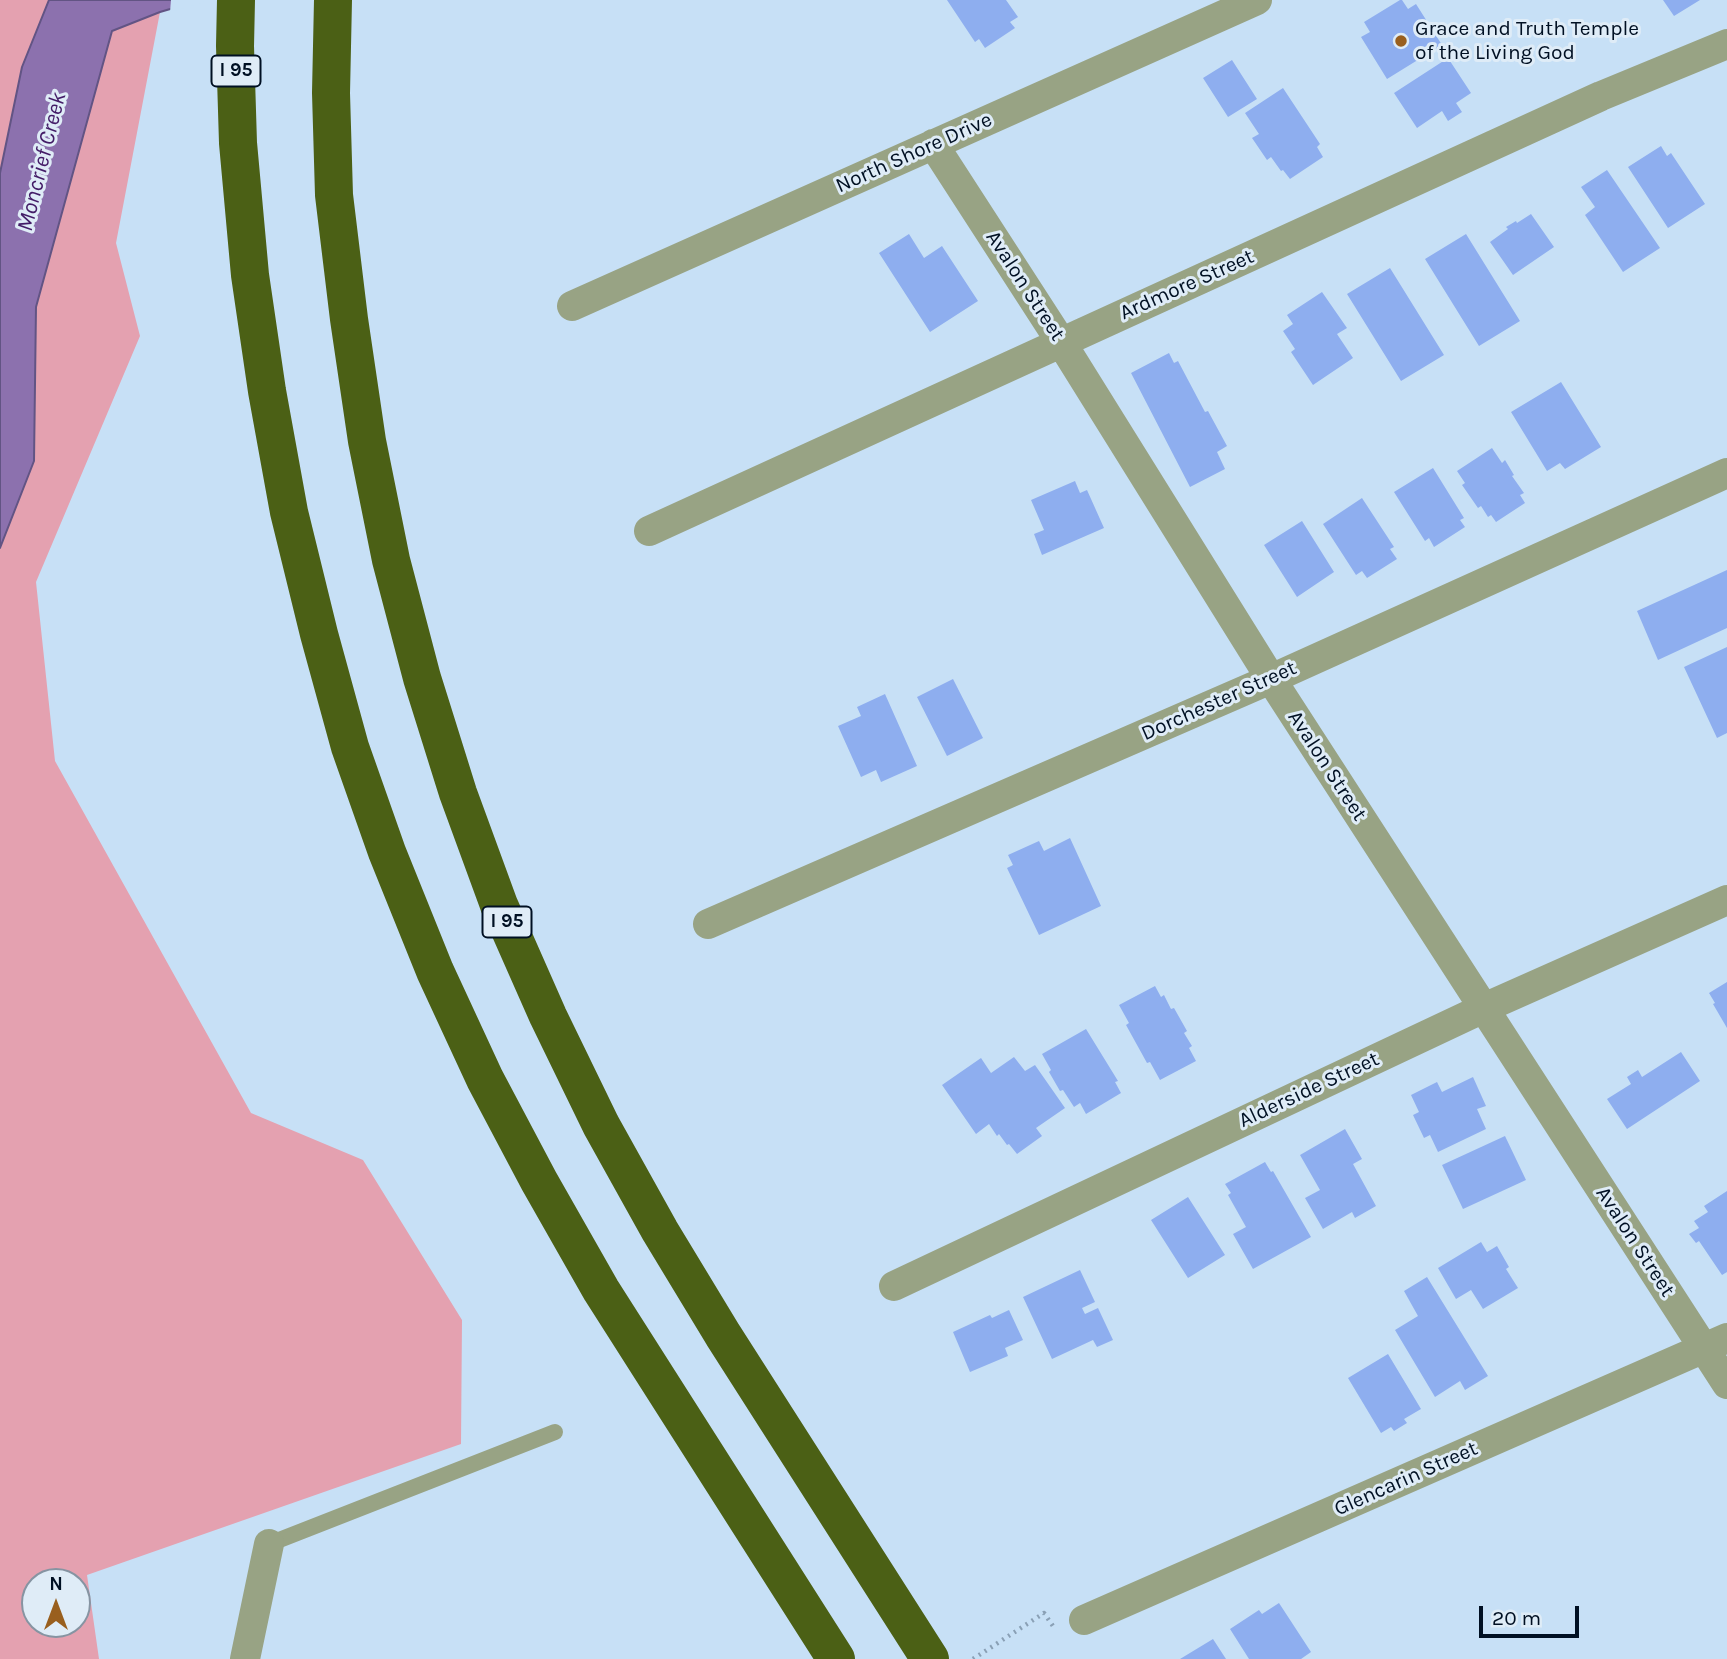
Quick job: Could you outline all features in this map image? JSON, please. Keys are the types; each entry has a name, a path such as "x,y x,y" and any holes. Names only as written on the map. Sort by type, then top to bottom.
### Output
{"highway":[{"name":"I 95","path":"236,0 237,143 250,275 267,390 289,512 319,634 351,747 387,852 435,971 485,1079 539,1181 601,1290 836,1659"},
{"name":"I 95","path":"333,0 331,93 334,195 367,440 391,560 422,678 458,793 499,905 548,1017 601,1125 660,1231 723,1335 930,1659"}],"street":[{"name":"North Shore Drive","path":"572,306 1257,0"},
{"name":"Ardmore Street","path":"649,531 1601,96 1727,44"},
{"name":"Avalon Street","path":"933,144 1061,342 1271,679 1484,1008 1715,1343 1727,1384"},
{"name":"Dorchester Street","path":"708,924 1271,679 1727,473"},
{"name":"Alderside Street","path":"894,1286 1484,1008 1727,900"},
{"name":"Glencarin Street","path":"1084,1620 1715,1343"},
{"path":"245,1659 269,1544"}],"lane":[{"path":"269,1544 555,1432"}],"path":[{"path":"973,1659 1044,1613"}],"shaded area":[{"path":"0,0 49,0 22,67 0,173"},
{"path":"160,12 116,243 140,336 36,582 55,761 251,1113 363,1160 462,1320 461,1444 91,1574 91,1568 21,1568 21,1638 91,1638 91,1603 99,1659 0,1659 0,548 34,461 36,308 112,31"}],"water":[{"name":"Moncrief Creek","path":"49,0 201,0 160,12 112,31 36,307 34,461 0,548 0,173 22,67"}],"pier":[{"path":"171,0 204,0 202,3 170,12"}],"building":[{"path":"947,0 1006,0 1018,17 1010,22 1015,28 985,48 979,39 975,42"},
{"name":"Grace and Truth Temple of the Living God","path":"1400,0 1408,9 1416,4 1442,45 1387,79 1361,37 1370,32 1364,22"},
{"path":"1663,0 1700,0 1674,16"},
{"path":"1448,58 1471,93 1456,103 1462,112 1448,121 1442,111 1417,128 1394,93"},
{"path":"1232,60 1257,99 1228,117 1203,78"},
{"path":"1283,88 1320,144 1317,147 1323,157 1290,179 1271,157 1267,160 1252,138 1259,134 1245,113"},
{"path":"1661,146 1667,156 1671,153 1705,204 1668,228 1628,167"},
{"path":"1607,170 1660,248 1623,272 1585,215 1595,207 1581,187"},
{"path":"1531,214 1554,247 1513,275 1490,242 1508,229 1506,227"},
{"path":"909,234 924,258 942,246 978,301 930,332 879,253"},
{"path":"1466,234 1520,321 1479,346 1425,259"},
{"path":"1390,268 1444,355 1401,381 1347,294"},
{"path":"1322,292 1347,328 1337,334 1353,358 1313,385 1291,352 1295,349 1283,331 1293,324 1287,315"},
{"path":"1169,353 1174,363 1178,361 1227,446 1217,452 1225,469 1190,487 1131,373"},
{"path":"1561,382 1601,447 1565,469 1560,463 1547,471 1511,412"},
{"path":"1492,448 1502,463 1505,460 1514,475 1512,476 1524,493 1520,495 1525,503 1496,522 1491,515 1488,517 1481,506 1478,508 1462,485 1465,483 1457,471"},
{"path":"1433,468 1464,518 1460,520 1465,527 1434,547 1429,538 1425,541 1394,492"},
{"path":"1075,481 1080,493 1087,490 1104,528 1042,555 1034,534 1044,530 1031,500"},
{"path":"1362,498 1394,547 1390,549 1397,559 1367,578 1362,571 1356,575 1323,524"},
{"path":"1302,521 1334,572 1297,597 1264,545"},
{"path":"1727,570 1727,628 1658,660 1637,611"},
{"path":"1727,647 1727,733 1717,738 1684,667"},
{"path":"953,679 983,738 947,756 917,697"},
{"path":"885,694 917,766 881,782 876,770 861,777 838,726 861,716 857,707"},
{"path":"1070,838 1101,906 1039,935 1007,868 1013,865 1008,855 1039,841 1044,851"},
{"path":"1727,982 1727,1028 1709,993"},
{"path":"1155,986 1161,997 1164,995 1171,1009 1174,1008 1187,1031 1184,1033 1192,1046 1189,1048 1196,1061 1160,1080 1150,1062 1147,1063 1126,1025 1129,1023 1119,1005"},
{"path":"1086,1029 1118,1081 1115,1082 1121,1093 1086,1114 1080,1103 1074,1107 1063,1090 1060,1091 1042,1054"},
{"path":"1681,1052 1700,1081 1627,1129 1607,1099 1631,1084 1627,1077 1638,1070 1642,1077"},
{"path":"1014,1057 1025,1071 1035,1065 1065,1108 1036,1128 1042,1136 1017,1154 999,1134 997,1136 989,1124 976,1134 942,1085 981,1058 991,1073"},
{"path":"1473,1077 1486,1106 1477,1109 1486,1129 1438,1152 1430,1135 1424,1138 1413,1115 1419,1112 1411,1095 1437,1082 1442,1092"},
{"path":"1345,1129 1362,1159 1353,1164 1376,1206 1355,1218 1352,1212 1323,1229 1305,1198 1320,1190 1300,1155"},
{"path":"1505,1136 1526,1180 1463,1209 1442,1165"},
{"path":"1265,1162 1271,1172 1273,1171 1311,1237 1253,1269 1233,1234 1246,1227 1228,1195 1231,1193 1225,1184"},
{"path":"1727,1191 1727,1272 1722,1275 1699,1241 1696,1243 1689,1234 1699,1228 1694,1221 1708,1212 1704,1206"},
{"path":"1188,1197 1225,1255 1188,1278 1151,1220"},
{"path":"1481,1242 1487,1252 1497,1246 1509,1267 1506,1269 1518,1288 1483,1309 1471,1290 1456,1299 1438,1268"},
{"path":"1080,1270 1095,1302 1082,1308 1085,1314 1098,1308 1113,1340 1097,1347 1093,1340 1052,1359 1023,1297"},
{"path":"1427,1277 1488,1376 1465,1390 1460,1381 1435,1397 1395,1330 1418,1316 1404,1291"},
{"path":"1009,1310 1023,1340 1005,1348 1008,1356 970,1372 953,1332 990,1315 992,1318"},
{"path":"1388,1354 1421,1409 1404,1419 1407,1423 1394,1431 1391,1427 1381,1433 1348,1378"},
{"path":"1279,1603 1311,1652 1301,1659 1249,1659 1230,1629 1259,1610 1262,1614"},
{"path":"1213,1639 1226,1659 1180,1659"}],"place":[{"name":"Grace and Truth Temple of the Living God","path":"1401,41"}]}
